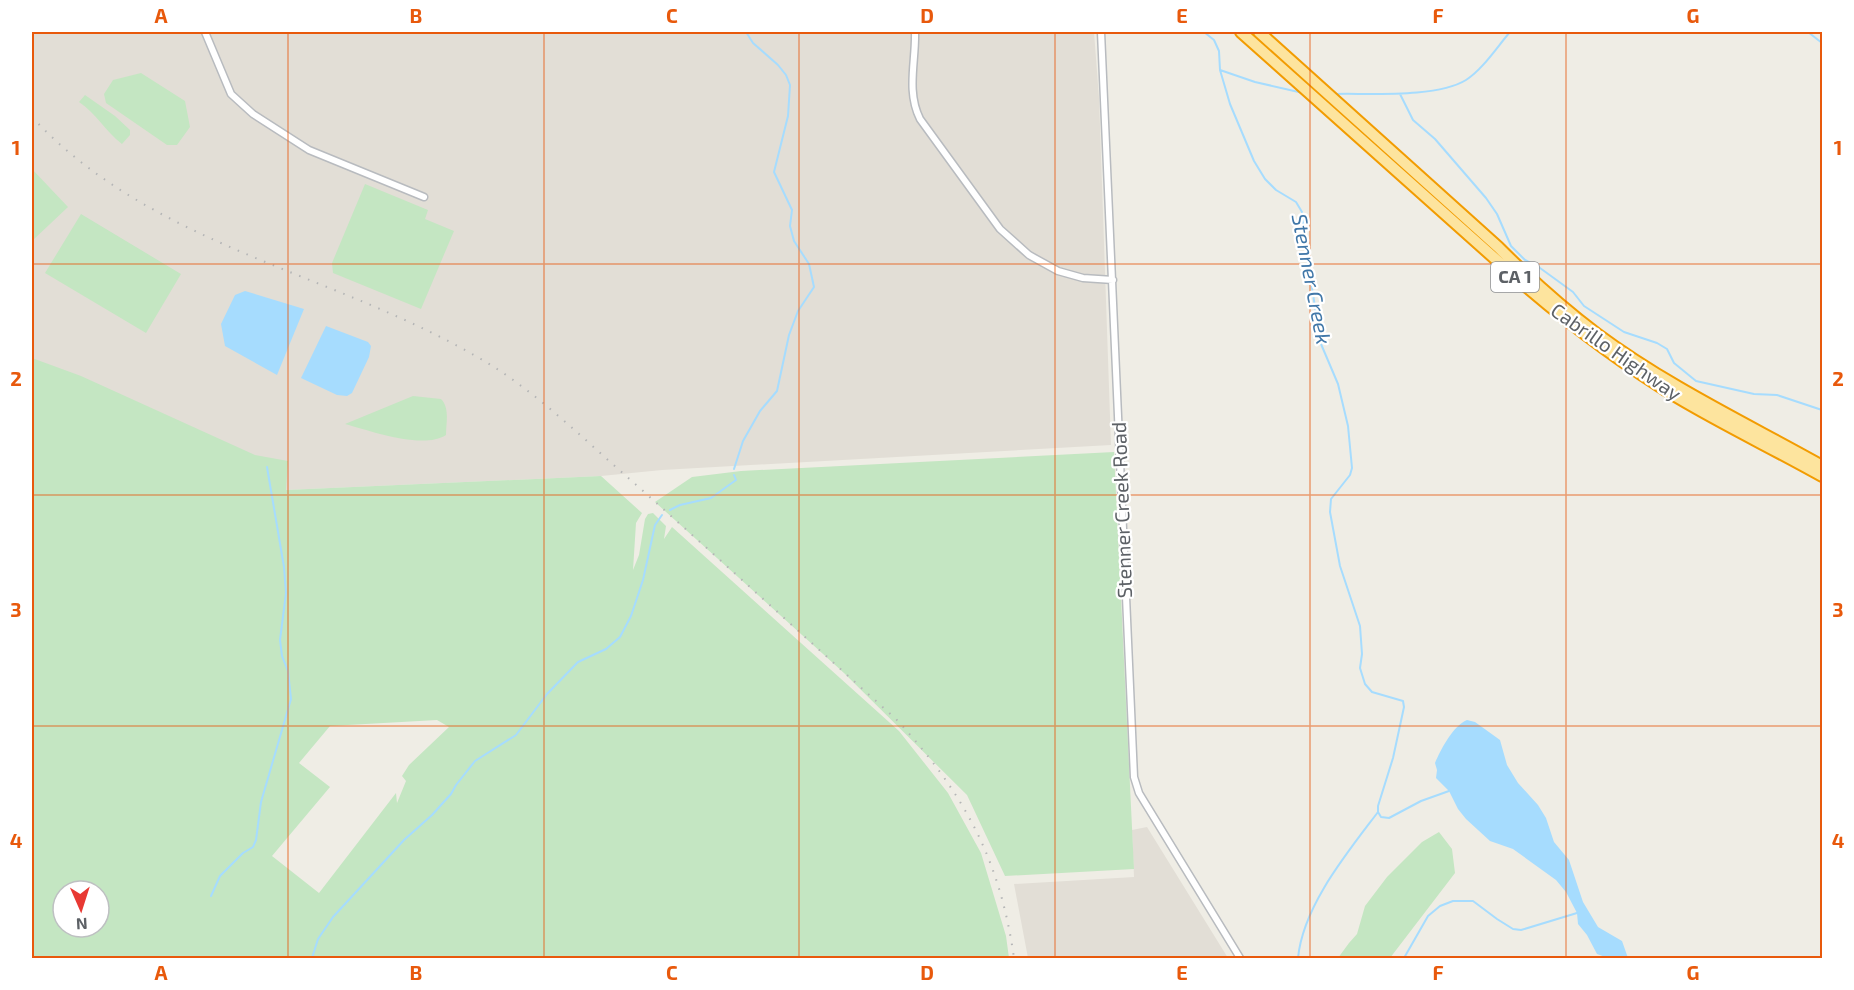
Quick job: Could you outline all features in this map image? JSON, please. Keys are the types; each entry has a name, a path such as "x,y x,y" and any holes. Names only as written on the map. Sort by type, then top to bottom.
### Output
{"highway":[{"name":"Cabrillo Highway","path":"1241,32 1567,321 1617,358 1677,397 1822,476"},
{"name":"Cabrillo Highway","path":"1259,32 1498,247 1528,277 1598,334 1677,387 1822,466"}],"street":[{"path":"205,32 231,94 253,114 309,150 424,197"},
{"path":"915,32 912,90 915,109 1000,229 1029,255 1058,271 1083,278 1113,280"},
{"name":"Stenner Creek Road","path":"1101,32 1134,777 1139,793 1240,958"}],"shaded area":[{"path":"32,32 1094,32 1099,98 1111,445 662,470 601,476 286,490 32,505"},
{"path":"1147,827 1228,958 1028,958 1014,884 1134,877 1132,830"}],"green space":[{"path":"141,73 185,101 190,127 177,145 167,145 106,103 104,94 113,80"},
{"path":"85,95 115,116 130,130 130,135 122,144 79,102"},
{"path":"32,169 68,207 32,241"},
{"path":"365,184 428,210 425,219 454,231 421,309 333,273 332,263"},
{"path":"81,214 181,274 146,333 45,273"},
{"path":"32,358 81,376 255,455 288,461 286,490 601,476 642,513 636,523 633,570 639,555 645,519 648,514 653,513 666,526 664,539 672,527 899,731 948,793 981,853 1006,936 1009,958 32,958","holes":["437,720 449,727 409,765 402,776 406,781 397,803 396,793 319,893 272,856 330,787 299,763 330,726"]},
{"path":"413,396 441,399 447,411 446,435 424,441 411,440 382,435 345,424"},
{"path":"1114,452 1134,869 1005,876 967,795 844,673 655,502 692,477 741,471"},
{"path":"1439,832 1452,849 1455,873 1390,958 1338,958 1357,934 1365,906 1387,877 1422,842"}],"water":[{"path":"245,291 304,309 277,375 225,346 221,324 235,295"},
{"path":"326,326 368,342 371,346 369,357 352,393 347,396 337,395 301,378"},
{"path":"1467,720 1475,722 1500,740 1507,765 1518,783 1538,805 1546,818 1554,842 1569,860 1583,902 1598,927 1622,941 1628,958 1608,958 1597,954 1578,924 1577,913 1566,892 1556,880 1513,849 1490,841 1466,819 1449,791 1436,778 1435,763 1441,751 1452,733"}],"waterway":[{"path":"734,469 743,441 760,411 777,391 789,335 798,311 814,287 809,264 794,241 790,226 792,210 774,172 788,116 790,85 778,65 753,43 746,32"},
{"name":"Stenner Creek","path":"1204,32 1214,40 1219,51 1220,70 1230,104 1254,161 1265,179 1276,190 1296,202 1302,212 1321,344 1338,384 1348,426 1352,468 1350,475 1331,499 1330,512 1340,566 1360,626 1362,654 1360,668 1365,684 1372,692 1403,701 1404,707 1378,812 1340,863 1317,900 1308,919 1298,958"},
{"path":"1333,94 1420,92 1453,86 1466,80 1478,70 1510,32"},
{"path":"1808,32 1822,43"},
{"path":"1220,70 1255,82 1303,93"},
{"path":"1400,94 1413,120 1435,139 1486,198 1497,214 1511,246 1525,260 1573,292 1584,306 1624,332 1657,343 1667,349 1674,363 1696,381 1754,394 1777,395 1822,410"},
{"path":"211,896 220,876 243,853 253,847 256,840 261,802 291,699 288,671 282,656 280,640 286,593 284,567 267,467"},
{"path":"670,510 680,505 711,498 736,480 734,475"},
{"path":"312,958 318,939 333,917 404,840 432,815 475,761 516,735 547,694 578,662 606,649 620,637 631,616 643,580 655,525 662,515"},
{"path":"1378,812 1381,817 1389,818 1421,801 1449,791"},
{"path":"1404,958 1428,916 1440,906 1453,901 1473,901 1513,929 1521,930 1577,913"}],"railway":[{"path":"32,117 81,162 135,199 193,230 376,307 436,335 494,367 566,422 896,719 920,746 960,801 988,858 1008,922 1014,958"}]}
